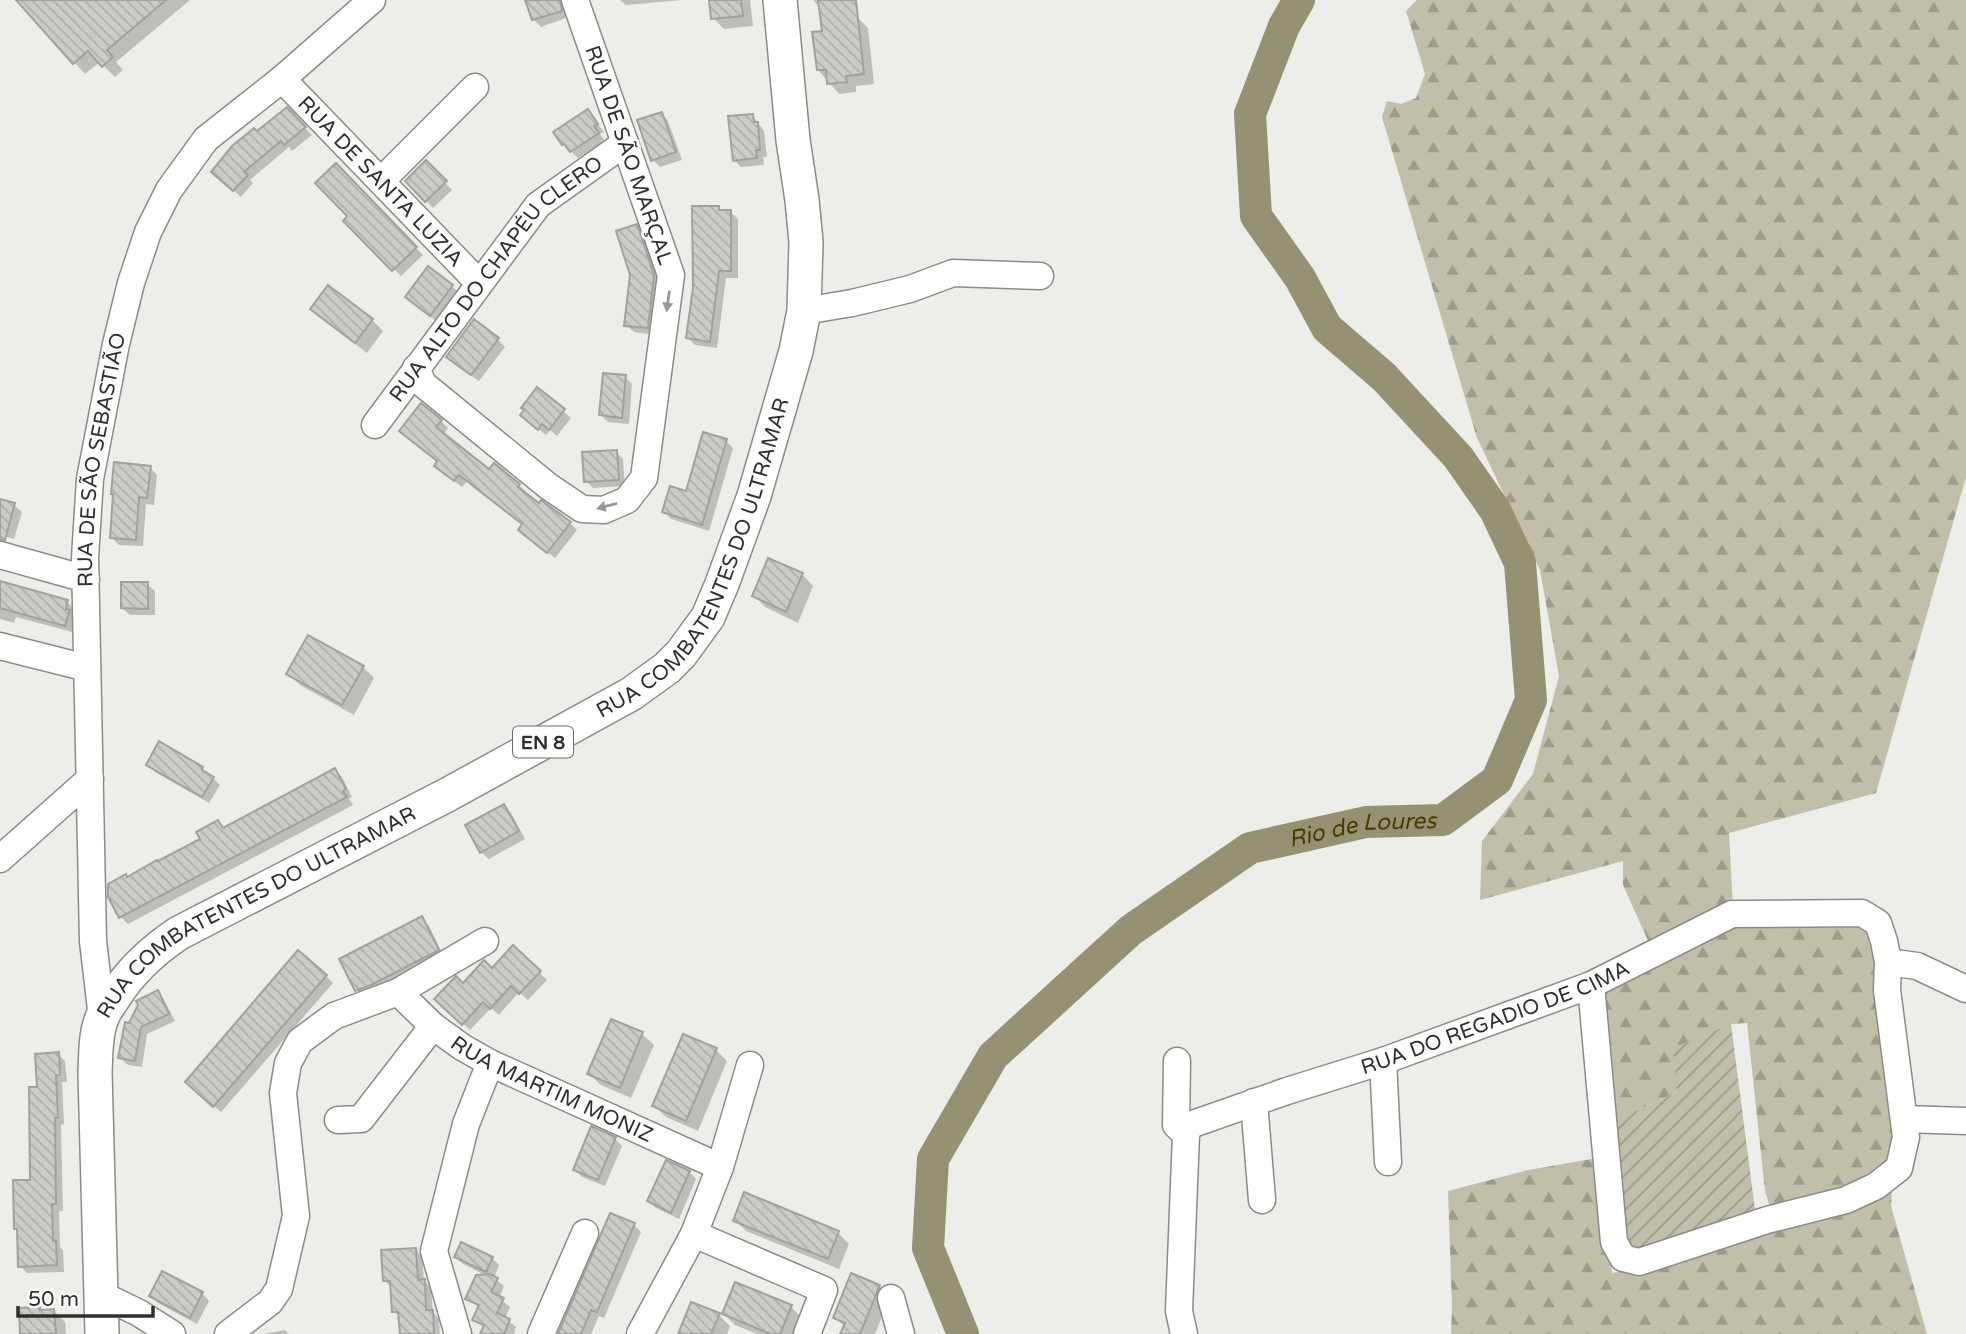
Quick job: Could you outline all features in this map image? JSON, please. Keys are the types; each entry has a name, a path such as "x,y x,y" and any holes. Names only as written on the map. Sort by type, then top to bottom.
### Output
{"main road":[{"name":"RUA COMBATENTES DO ULTRAMAR","path":"102,1334 94,1072 96,1046 102,1017 119,988 139,964 179,933 447,795 619,701 653,679 681,654 708,617 754,496 796,351 804,311 806,242 780,0"}],"street":[{"name":"RUA DE SÃO SEBASTIÃO","path":"102,1017 93,941 85,558 90,479 116,344 131,283 148,232 169,190 206,139 282,79 372,0"},
{"name":"RUA DE SÃO MARÇAL","path":"416,368 423,384 548,486 582,509 604,510 627,500 644,478 671,275 575,0"},
{"name":"RUA DE SANTA LUZIA","path":"282,79 479,283"},
{"path":"381,181 475,87"},
{"name":"RUA ALTO DO CHAPÉU CLERO","path":"375,425 538,205 625,143"},
{"path":"804,311 910,289 953,273 1041,276"},
{"path":"0,555 86,579"},
{"path":"0,646 87,668"},
{"path":"0,859 90,779"},
{"name":"RUA DO REGADIO DE CIMA","path":"1186,1133 1190,1125 1382,1061 1591,985 1732,914 1862,913 1878,923 1888,962 1887,990 1906,1137 1899,1168 1876,1186 1846,1200 1767,1220 1639,1262 1623,1258 1614,1242 1591,985"},
{"path":"228,1334 270,1302 279,1289 296,1216 283,1093 288,1063 300,1041 334,1016 398,992 485,941"},
{"path":"1888,962 1917,966 1966,989"},
{"name":"RUA MARTIM MONIZ","path":"398,992 433,1026 490,1063 720,1167"},
{"path":"338,1120 361,1119 433,1026"},
{"path":"1177,1061 1176,1125 1186,1133 1179,1311 1184,1334"},
{"path":"1382,1061 1388,1162"},
{"path":"458,1334 434,1251 466,1124 490,1063"},
{"path":"640,1334 694,1234 720,1167 750,1065"},
{"path":"1254,1102 1262,1200"},
{"path":"1904,1119 1966,1121"},
{"path":"541,1334 585,1233"},
{"path":"694,1234 824,1290 807,1334"},
{"path":"100,1294 139,1313 156,1332"},
{"path":"891,1298 901,1334"}],"green space":[{"path":"1417,0 1966,0 1966,477 1876,793 1729,833 1733,908 1861,916 1877,936 1896,1111 1891,1206 1927,1334 1451,1334 1448,1191 1528,1170 1603,1157 1612,1273 1775,1223 1765,1191 1747,1023 1731,1024 1677,1092 1612,1122 1601,1006 1607,982 1650,945 1623,885 1623,861 1480,900 1482,841 1533,774 1559,676 1540,570 1477,438 1382,117 1387,101 1401,104 1416,98 1425,74 1406,11"},
{"path":"1731,1024 1755,1210 1630,1254 1612,1122 1677,1092 1673,1048"}],"building":[{"path":"16,0 166,0 107,50 113,57 102,67 88,51 73,64"},
{"path":"525,0 560,0 562,11 532,20"},
{"path":"709,0 741,0 743,16 711,19"},
{"path":"818,0 856,0 864,74 846,76 847,82 827,84 826,70 817,70 812,32 822,31"},
{"path":"287,107 306,127 284,145 281,141 244,172 248,175 233,191 211,172 232,146 254,128 257,131"},
{"path":"588,109 598,124 594,126 599,133 570,152 553,132"},
{"path":"662,112 676,152 651,161 637,120"},
{"path":"753,114 754,122 758,122 760,150 756,150 757,158 733,161 728,116"},
{"path":"426,160 447,181 425,202 405,181"},
{"path":"336,163 417,247 392,271 343,221 347,216 315,183"},
{"path":"692,206 719,206 719,210 731,210 731,271 719,271 710,342 686,338 693,288"},
{"path":"637,224 654,275 648,328 624,326 630,275 616,231"},
{"path":"428,266 453,285 430,316 405,297"},
{"path":"328,285 373,319 355,343 310,309"},
{"path":"474,319 499,338 471,375 446,357"},
{"path":"603,373 626,375 622,418 599,415"},
{"path":"537,387 565,409 549,430 542,424 538,430 520,415 524,410 521,408"},
{"path":"421,403 442,420 436,427 489,469 494,463 520,484 518,487 571,522 547,553 518,530 522,524 459,475 454,481 434,466 437,461 399,431"},
{"path":"703,432 727,439 702,525 662,512 670,486 686,491"},
{"path":"617,450 619,480 584,482 582,452"},
{"path":"114,462 151,466 147,498 139,497 136,540 110,538"},
{"path":"0,499 15,503 5,540 0,540"},
{"path":"768,558 803,573 786,612 752,596"},
{"path":"0,581 68,600 66,609 70,610 65,626 0,608"},
{"path":"121,582 148,582 148,609 121,608"},
{"path":"308,635 364,666 342,705 286,674"},
{"path":"159,741 203,767 202,770 214,777 202,797 146,765"},
{"path":"335,768 346,789 343,791 347,797 119,918 108,897 108,884 200,839 196,832 218,820 223,828"},
{"path":"504,804 519,831 480,853 465,825"},
{"path":"422,916 439,950 355,991 339,959"},
{"path":"513,945 541,971 519,994 511,986 490,1009 483,1002 462,1025 434,999 456,976 463,983 484,960 492,968"},
{"path":"298,950 327,975 213,1107 185,1082"},
{"path":"158,990 169,1014 141,1027 135,1061 118,1058 125,1022 129,1023 138,1005 136,1001"},
{"path":"611,1019 643,1032 620,1088 587,1074"},
{"path":"683,1034 717,1048 686,1121 652,1106"},
{"path":"59,1052 60,1075 56,1076 58,1118 55,1118 56,1204 52,1204 57,1265 18,1267 13,1180 30,1180 29,1087 37,1087 35,1054"},
{"path":"591,1126 616,1137 598,1180 573,1170"},
{"path":"666,1160 690,1171 671,1213 647,1201"},
{"path":"744,1192 839,1231 828,1259 733,1221"},
{"path":"610,1213 635,1223 597,1312 591,1310 581,1334 558,1334"},
{"path":"461,1242 493,1257 486,1272 454,1257"},
{"path":"416,1248 418,1280 425,1279 426,1310 433,1310 434,1334 400,1334 398,1312 392,1312 390,1281 383,1281 381,1250"},
{"path":"162,1271 203,1292 190,1318 149,1296"},
{"path":"851,1273 880,1285 860,1334 840,1334 845,1323 833,1318"},
{"path":"489,1274 498,1278 491,1292 504,1298 497,1313 510,1319 504,1334 480,1334 484,1325 472,1320 479,1305 465,1299 476,1275"},
{"path":"735,1282 792,1305 780,1334 771,1334 722,1314"},
{"path":"691,1302 720,1313 711,1334 678,1334"},
{"path":"40,1307 40,1310 54,1309 56,1334 20,1334 19,1308"}],"waterway":[{"name":"Rio de Loures","path":"963,1334 928,1248 933,1159 993,1056 1131,930 1250,848 1366,822 1443,820 1497,780 1531,700 1520,563 1495,510 1458,457 1384,377 1327,328 1300,278 1256,216 1250,114 1284,26 1299,0"}]}
